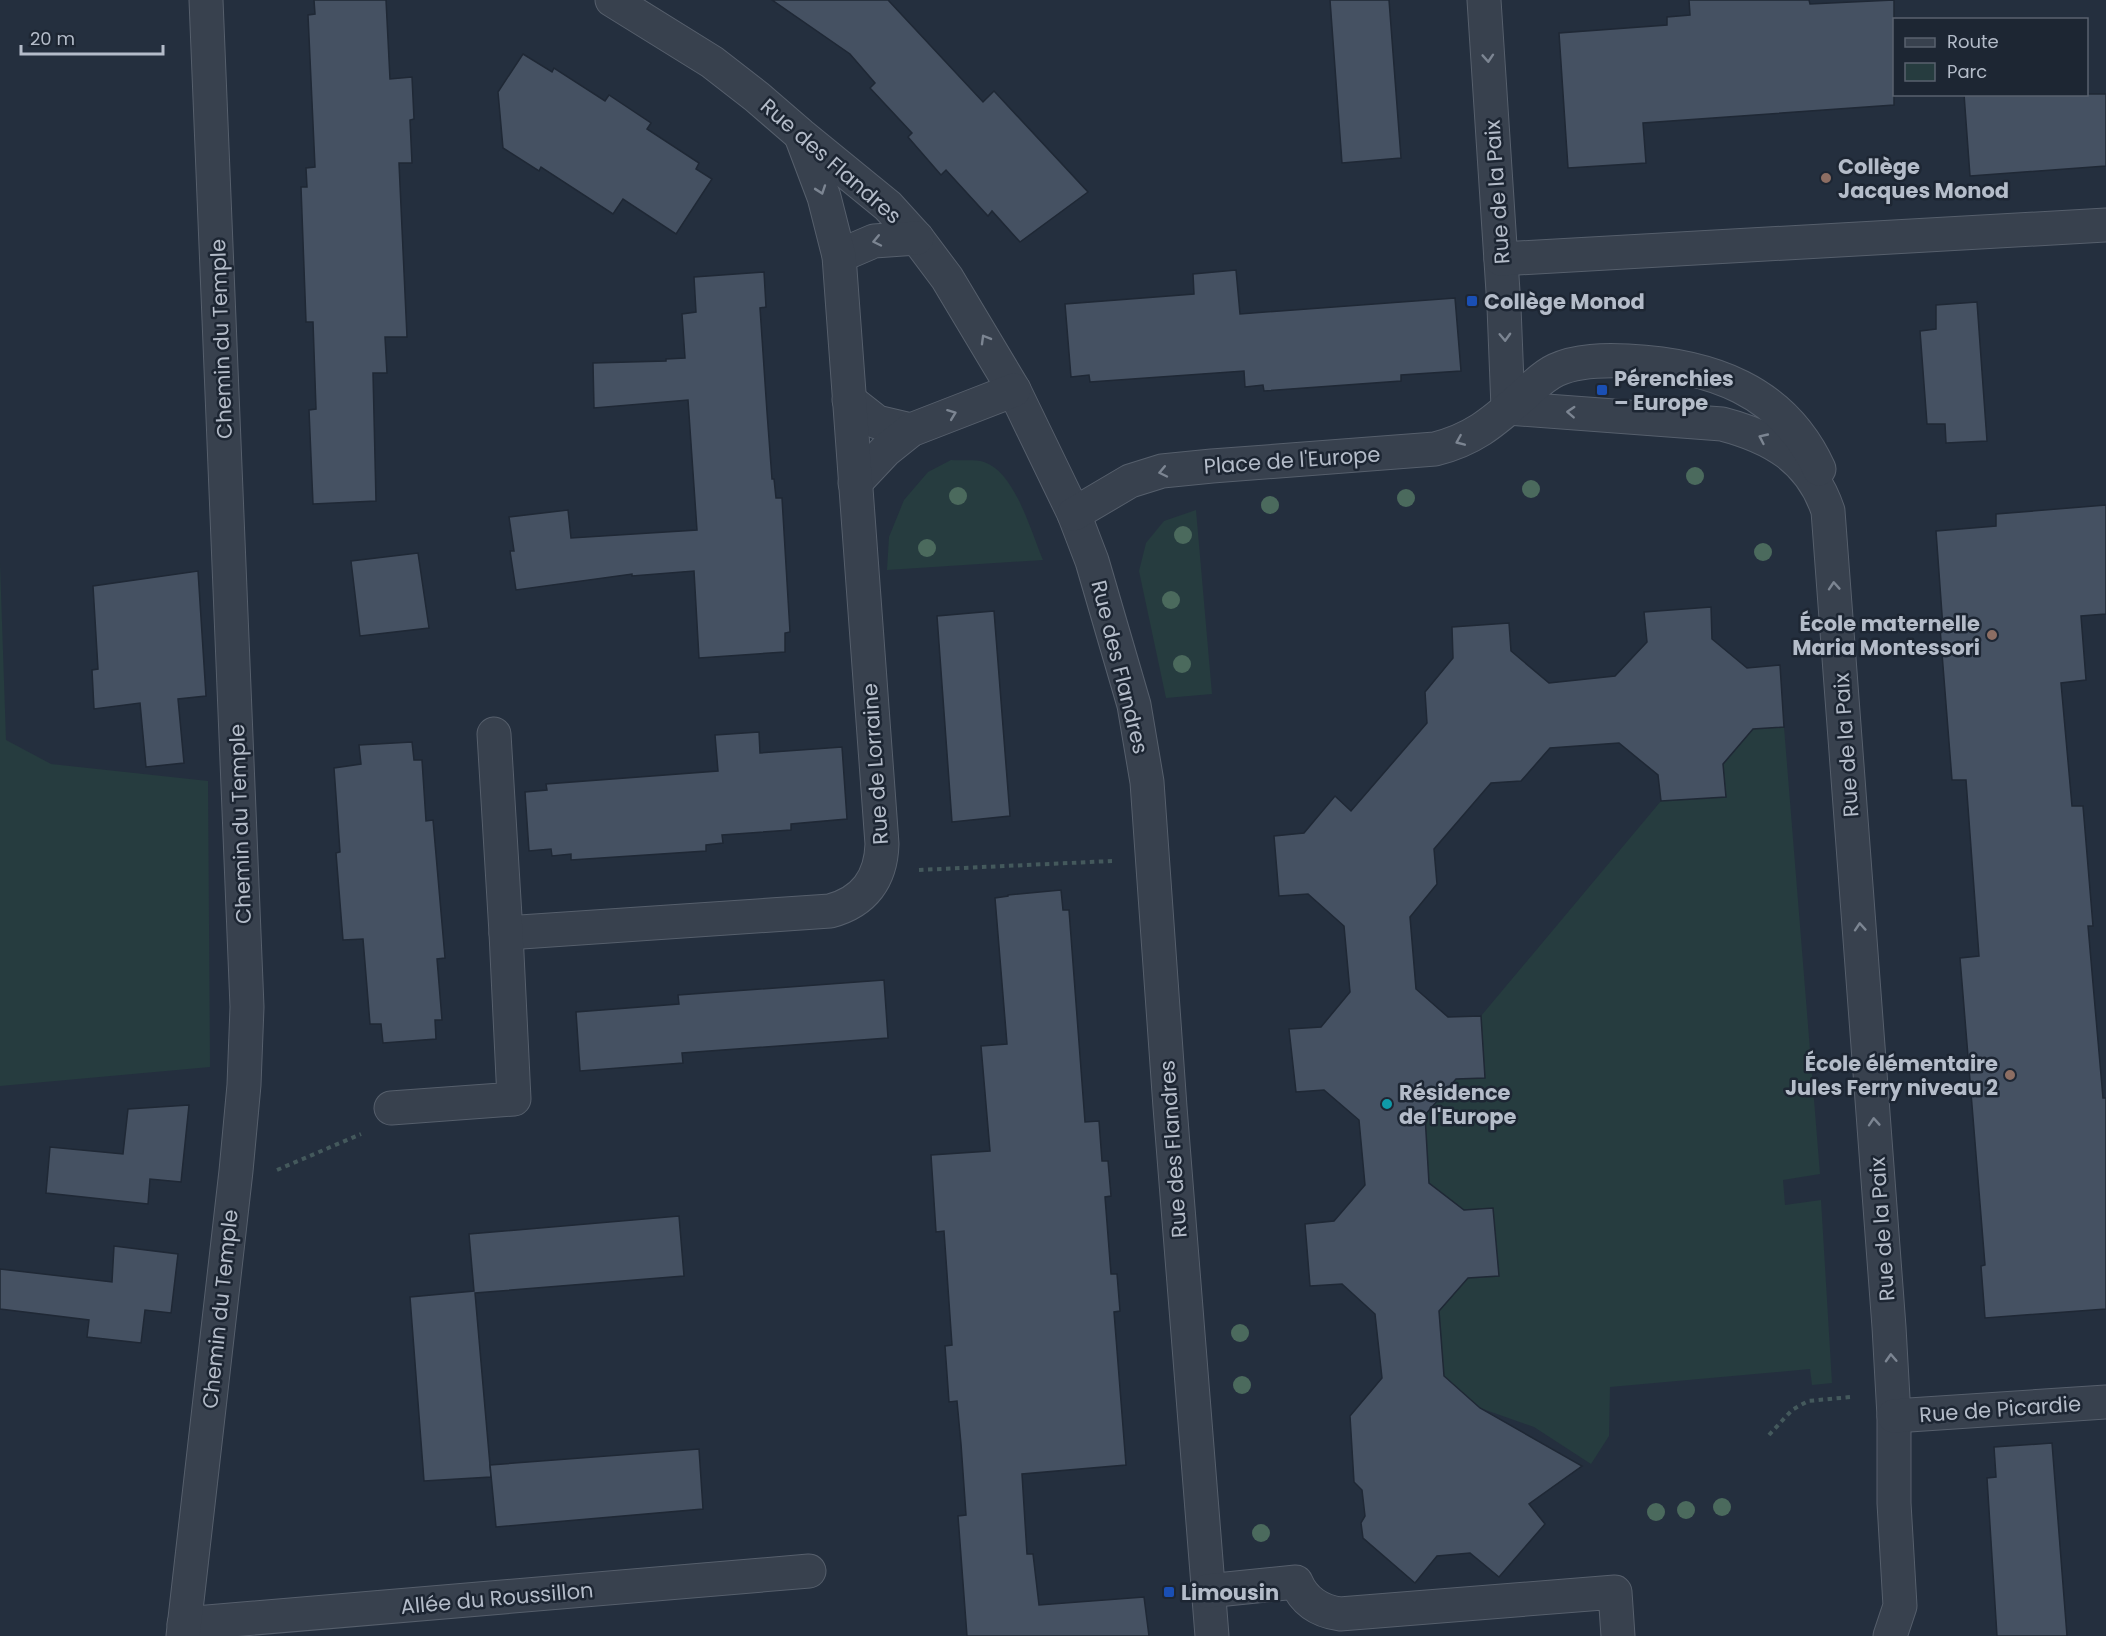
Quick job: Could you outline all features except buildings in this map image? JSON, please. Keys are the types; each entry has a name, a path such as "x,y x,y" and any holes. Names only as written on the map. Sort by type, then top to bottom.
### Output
{"street":[{"name":"Rue des Flandres","path":"612,0 711,62 757,97 888,206 917,238 947,278 1014,390 1074,514 1092,561 1134,705 1147,782 1212,1636"},
{"name":"Rue de la Paix","path":"1484,0 1508,408 1722,424 1741,429 1773,443 1799,463 1817,484 1828,510 1881,1214 1893,1406 1894,1503 1900,1606 1890,1636"},
{"name":"Chemin du Temple","path":"183,1630 236,1171 244,1085 247,1007 208,3"},
{"name":"Rue de Lorraine","path":"507,933 830,911 844,907 857,899 878,872 882,857 882,844 839,256 824,196 801,135"},
{"path":"1501,259 2106,225"},
{"path":"839,256 874,242 917,238"},
{"name":"Place de l'Europe","path":"1074,514 1130,481 1162,471 1212,465 1435,449 1452,445 1482,431 1547,374 1575,364 1618,361 1651,362 1700,371 1746,391 1785,417 1809,448 1816,463 1828,510"},
{"path":"855,483 886,450 911,430 1014,390"},
{"path":"849,400 877,422 911,430"},
{"path":"391,1108 514,1100 507,933 494,734"},
{"name":"Rue de Picardie","path":"1893,1406 2106,1402"},
{"name":"Allée du Roussillon","path":"183,1630 809,1571"},
{"path":"1207,1591 1296,1582 1304,1596 1315,1606 1340,1614 1615,1592 1618,1636"}],"path":[{"path":"878,872 1152,859"},
{"path":"236,1171 274,1171 367,1132 391,1108"},
{"path":"1769,1435 1792,1410 1808,1401 1834,1397 1893,1406"}],"green space":[{"path":"951,460 984,462 995,468 1005,478 1021,504 1043,560 887,570 889,537 904,500 928,472"},
{"path":"1196,510 1212,694 1166,698 1139,571 1146,543 1164,521"},
{"path":"0,563 6,740 51,764 208,781 210,1067 0,1086"},
{"path":"1784,727 1820,1174 1783,1180 1785,1205 1821,1200 1832,1383 1812,1385 1810,1369 1610,1387 1609,1436 1591,1464 1534,1427 1480,1408 1411,1347 1442,1344 1439,1311 1468,1278 1499,1275 1493,1208 1464,1210 1429,1183 1425,1115 1456,1079 1485,1077 1481,1016 1661,801 1725,797 1723,765 1753,729"}],"place":[{"name":"Collège Jacques Monod","path":"1826,178"},
{"name":"Collège Monod","path":"1472,301"},
{"name":"Pérenchies – Europe","path":"1602,390"},
{"name":"École maternelle Maria Montessori","path":"1992,635"},
{"name":"École élémentaire Jules Ferry niveau 2","path":"2010,1075"},
{"name":"Résidence de l'Europe","path":"1387,1104"},
{"name":"Limousin","path":"1169,1592"}]}
